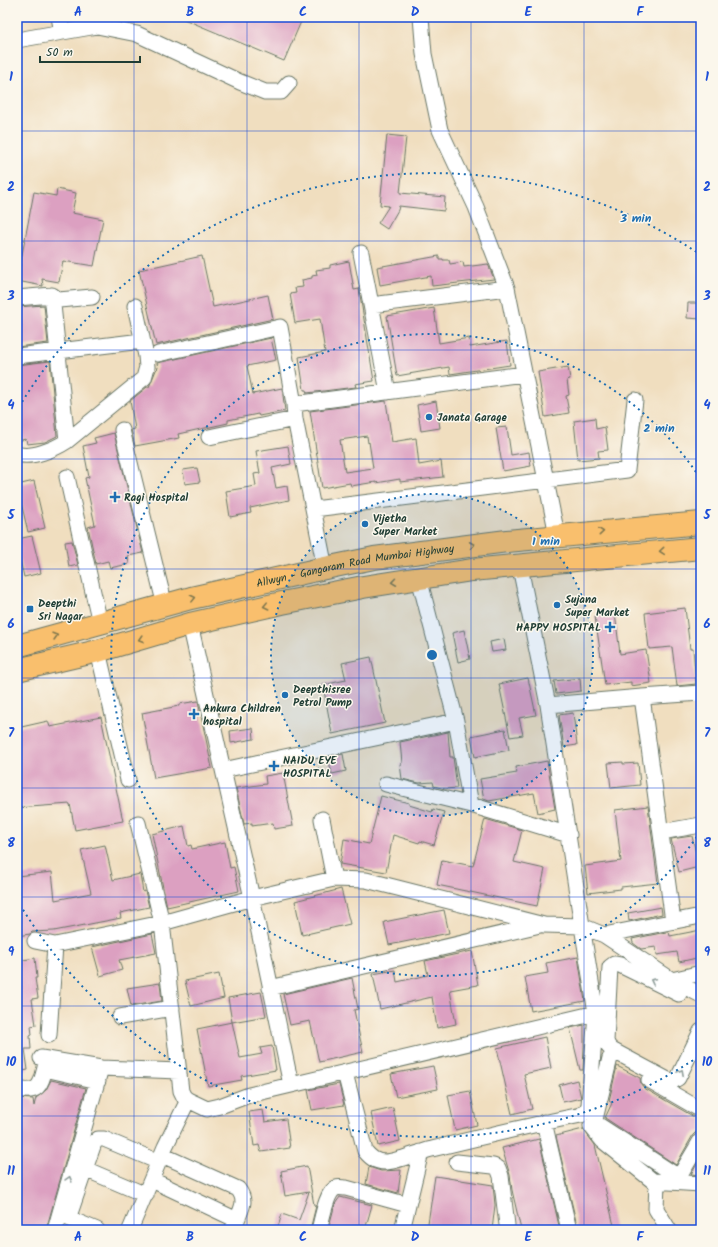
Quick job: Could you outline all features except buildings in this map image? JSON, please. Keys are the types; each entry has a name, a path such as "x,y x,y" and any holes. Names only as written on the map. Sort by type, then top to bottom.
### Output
{"highway":[{"name":"Allwyn - Gangaram Road Mumbai Highway","path":"17,646 191,598 374,558 556,535 701,523"},
{"name":"Allwyn - Gangaram Road Mumbai Highway","path":"17,670 98,651 190,624 341,591 472,570 701,548"}],"street":[{"path":"59,17 62,32"},
{"path":"421,17 424,54 440,130 476,207 507,288 556,535"},
{"path":"17,40 97,26 137,34 240,82 265,92 281,92 289,83"},
{"path":"361,253 388,392"},
{"path":"371,305 507,288"},
{"path":"52,295 67,441"},
{"path":"17,298 52,295 59,300 92,297"},
{"path":"17,454 24,456 57,448 144,378 147,367 135,306"},
{"path":"158,354 280,327 325,568"},
{"path":"17,356 142,341"},
{"path":"209,437 295,411 388,392 524,374"},
{"path":"314,508 627,470 635,400"},
{"path":"122,430 166,606"},
{"path":"67,477 100,623"},
{"path":"345,1073 365,1151 371,1159 382,1162 389,1162 469,1140 581,1114 587,1110 589,1105 596,1013 548,705 520,566"},
{"path":"419,578 456,721 471,805"},
{"path":"190,624 252,898 291,1085"},
{"path":"98,651 128,780"},
{"path":"548,705 642,697 701,694"},
{"path":"642,697 673,921"},
{"path":"223,770 456,721"},
{"path":"386,784 471,805 569,835"},
{"path":"322,819 334,879"},
{"path":"138,823 162,922 181,1091 184,1097 188,1100 207,1109 250,1095 596,1013"},
{"path":"661,832 701,825"},
{"path":"35,941 55,945 162,922 252,898 334,879 366,880 544,925 582,926 604,936 678,987 701,1006"},
{"path":"604,936 701,916"},
{"path":"270,988 544,925"},
{"path":"49,1036 55,945"},
{"path":"701,995 614,964 610,967 606,1041 612,1050 668,1080 673,1081 678,1078 701,1031"},
{"path":"678,987 701,973"},
{"path":"120,1017 172,1008"},
{"path":"594,1049 701,1110"},
{"path":"610,1058 595,1120 597,1124 674,1174 682,1172 701,1140"},
{"path":"17,1089 27,1092 36,1089 40,1084 44,1062 99,1074 179,1071"},
{"path":"55,1230 99,1074"},
{"path":"130,1230 188,1100"},
{"path":"581,1114 603,1140 653,1181 701,1184"},
{"path":"544,1122 569,1230"},
{"path":"97,1230 66,1224 94,1143 98,1139 104,1139 161,1159 238,1189 243,1195 243,1204 235,1225 152,1180"},
{"path":"469,1140 463,1162 493,1166 499,1170 507,1225"},
{"path":"402,1230 421,1152"},
{"path":"85,1169 146,1195"},
{"path":"657,1182 656,1209 669,1230"},
{"path":"319,1230 328,1195 332,1190 337,1188 346,1188 408,1205"}],"place":[{"name":"Janata Garage","path":"429,417"},
{"name":"Ragi Hospital","path":"115,497"},
{"name":"Vijetha Super Market","path":"365,524"},
{"name":"Sujana Super Market","path":"557,605"},
{"name":"Deepthi Sri Nagar","path":"30,609"},
{"name":"HAPPY HOSPITAL","path":"610,627"},
{"name":"Deepthisree Petrol Pump","path":"285,695"},
{"name":"Ankura Children hospital","path":"194,714"},
{"name":"NAIDU EYE HOSPITAL","path":"274,766"}]}
